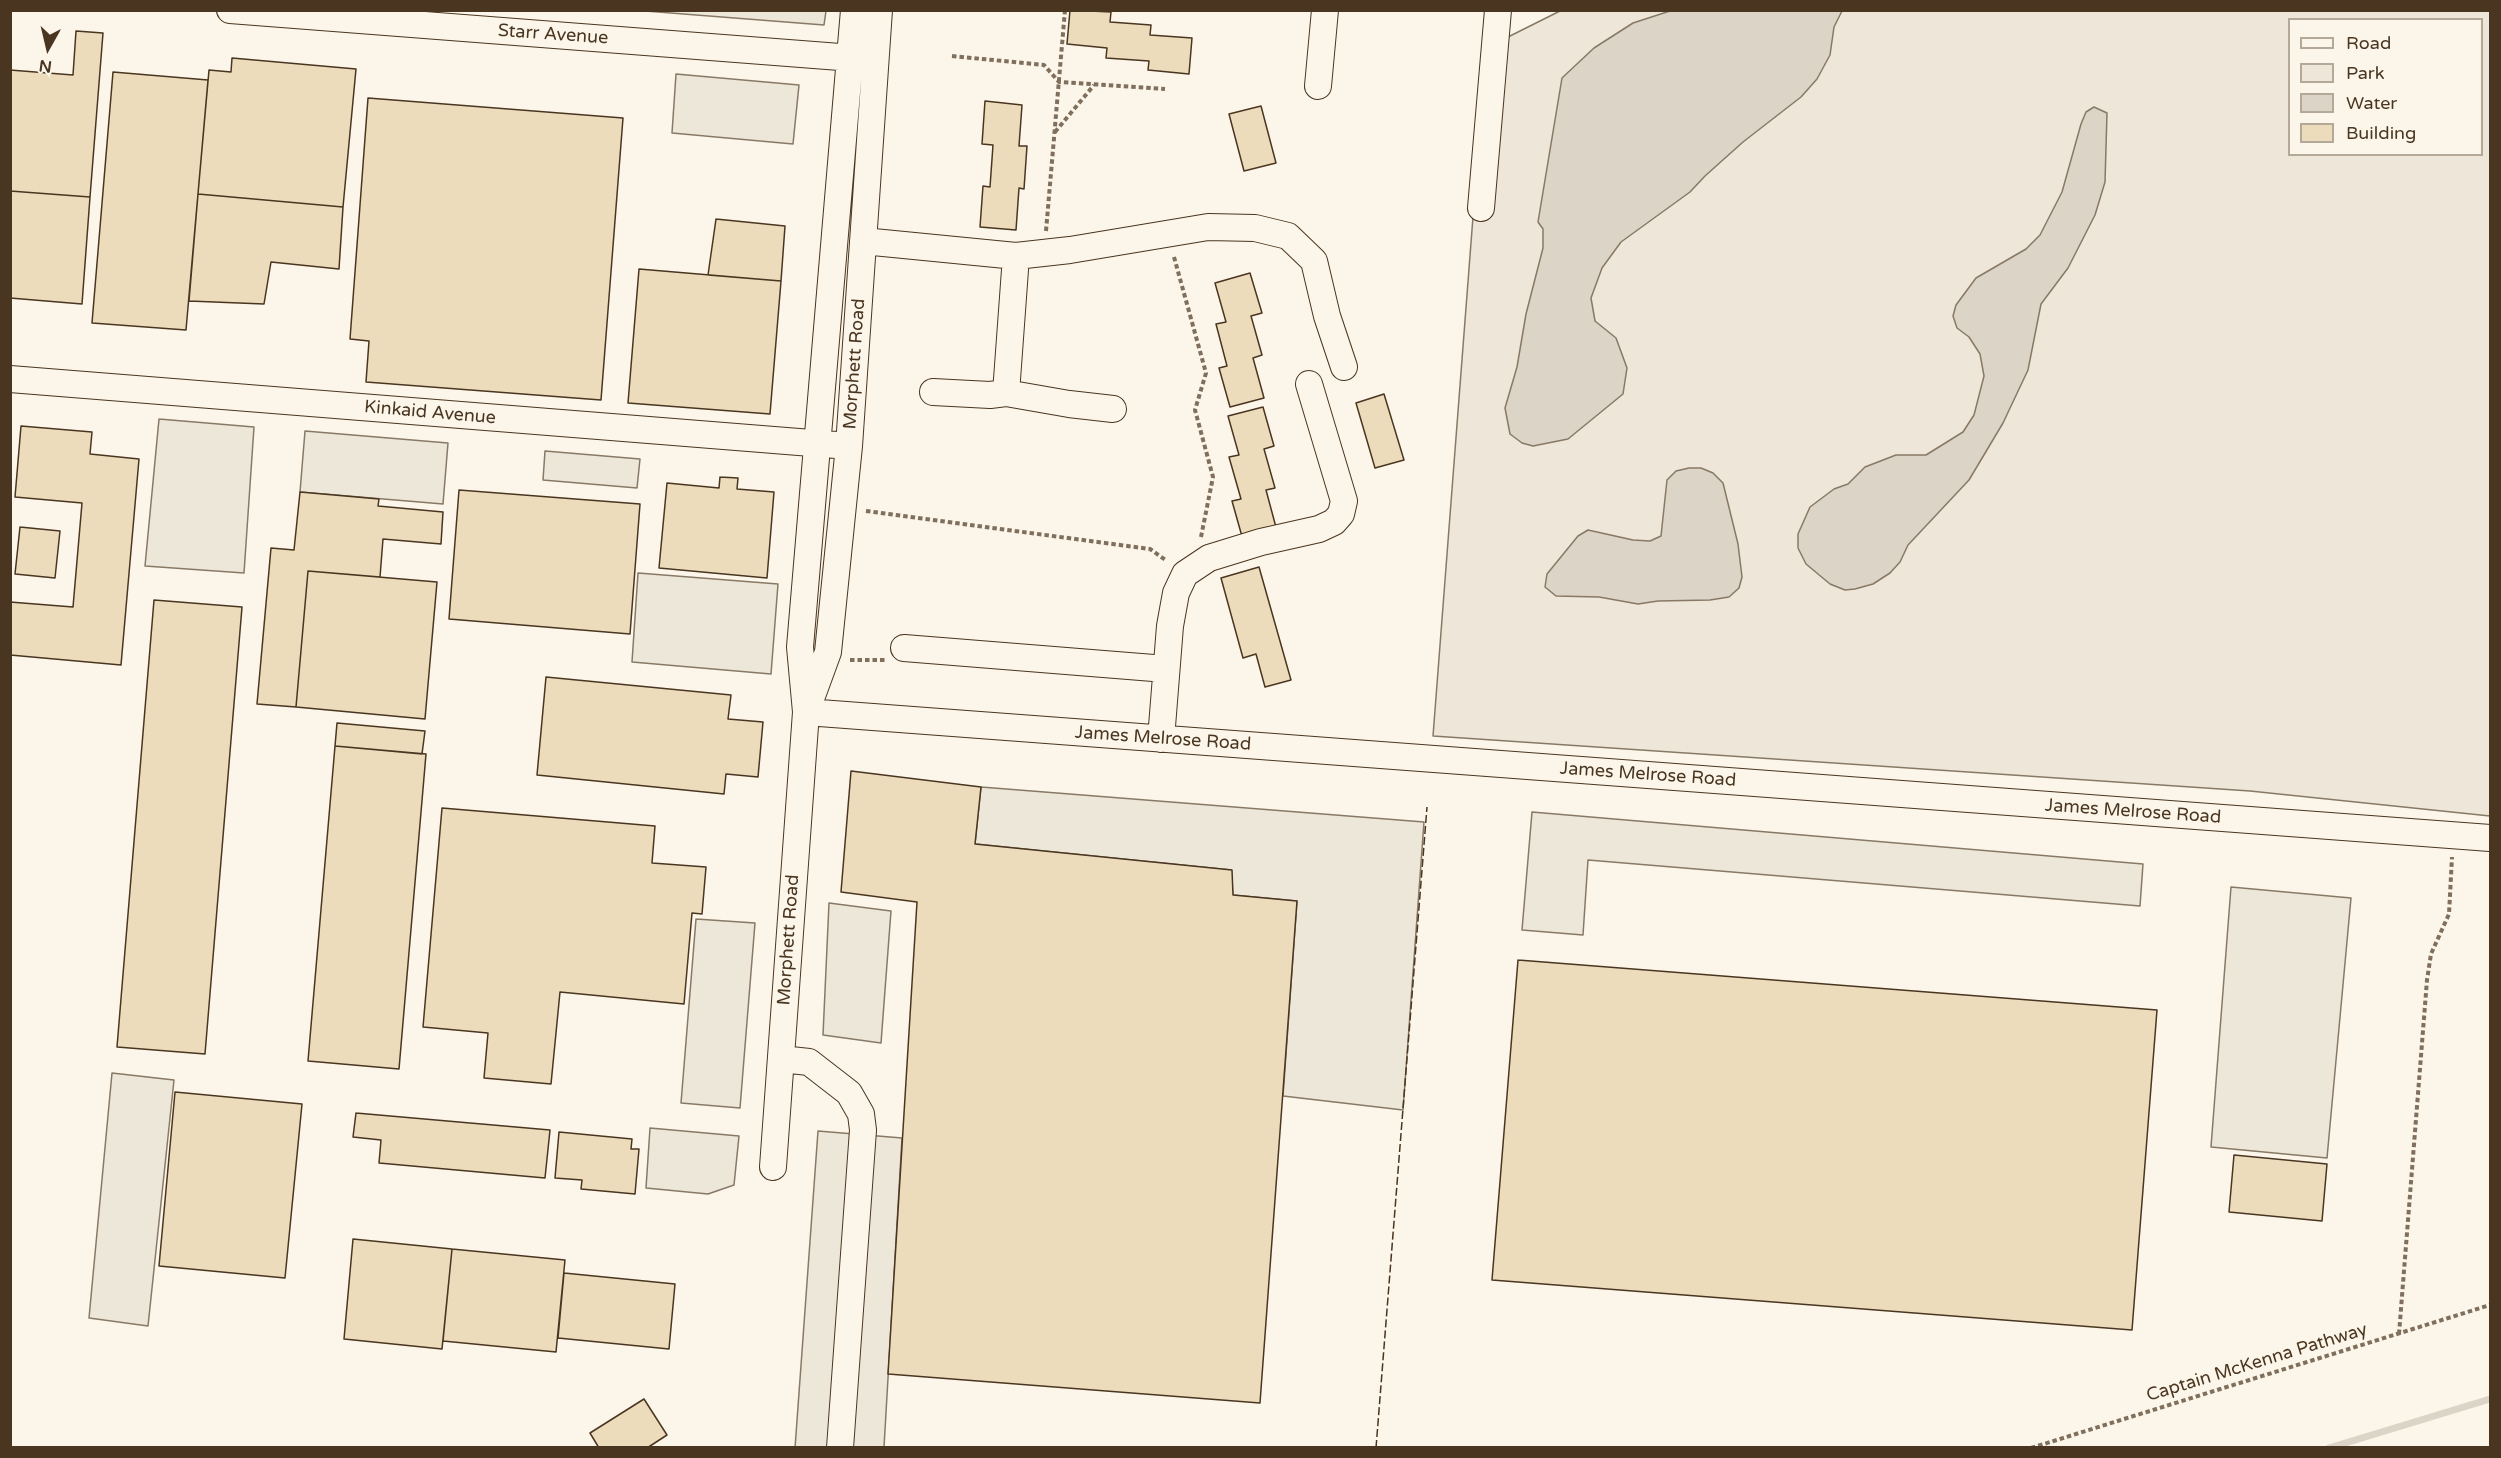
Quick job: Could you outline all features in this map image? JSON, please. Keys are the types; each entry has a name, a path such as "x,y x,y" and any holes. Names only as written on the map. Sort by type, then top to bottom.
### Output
{"street":[{"name":"Starr Avenue","path":"230,10 863,59"},
{"name":"Morphett Road","path":"806,712 828,652 849,446 863,241 863,59 854,10"},
{"name":"Morphett Road","path":"773,1167 806,712 800,647 817,444 863,59 879,10"},
{"path":"1318,86 1325,10"},
{"path":"1481,208 1498,10"},
{"path":"863,241 1016,256 1208,227 1255,228 1288,236 1314,261 1327,316 1344,367"},
{"path":"1006,393 1016,256"},
{"name":"Kinkaid Avenue","path":"10,379 849,446"},
{"path":"1161,738 1166,669 1176,593 1185,574 1208,560 1261,542 1319,529 1334,522 1341,514 1344,501 1309,384"},
{"path":"933,392 1006,393 1069,405 1113,409"},
{"path":"904,648 1166,669"},
{"name":"James Melrose Road","path":"806,712 2490,838"},
{"path":"781,1059 809,1062 849,1093 861,1113 863,1130 840,1448"}],"path":[{"path":"1044,253 1065,10"},
{"path":"952,56 1044,65 1059,81 1165,89"},
{"path":"1054,133 1094,84"},
{"path":"1167,233 1206,373 1195,410 1213,477 1200,541 1208,560"},
{"path":"856,510 1150,549 1185,574"},
{"path":"846,660 895,660 904,648"},
{"path":"2399,1334 2427,980 2432,954 2449,914 2452,894 2453,836"},
{"name":"Captain McKenna Pathway","path":"2031,1448 2490,1305"}],"green space":[{"path":"1562,10 2490,11 2490,816 2250,791 1433,736 1486,48"}],"shaded area":[{"path":"645,11 826,11 824,25"},
{"path":"676,74 799,85 793,144 672,133"},
{"path":"159,419 254,427 244,573 145,566"},
{"path":"305,431 448,443 443,504 300,492"},
{"path":"545,451 640,459 637,488 543,480"},
{"path":"638,573 778,584 771,674 632,662"},
{"path":"981,787 1424,822 1403,1110 1283,1096 1297,901 1233,895 1231,870 975,844"},
{"path":"1532,812 2143,864 2140,906 1588,860 1583,935 1522,930"},
{"path":"2231,887 2351,898 2327,1158 2211,1147"},
{"path":"829,903 891,911 881,1043 823,1035"},
{"path":"696,919 755,923 740,1108 681,1103"},
{"path":"112,1073 174,1080 148,1326 89,1318"},
{"path":"650,1128 739,1136 734,1185 708,1194 646,1188"},
{"path":"818,1131 902,1138 884,1447 795,1448"}],"water":[{"path":"1673,10 1842,11 1834,27 1830,55 1817,79 1801,97 1743,142 1690,192 1621,242 1602,268 1591,298 1595,321 1616,338 1627,368 1623,394 1568,439 1533,446 1522,443 1510,434 1505,408 1517,367 1526,314 1543,248 1543,229 1538,222 1562,78 1594,48 1633,23"},
{"path":"2094,107 2107,113 2105,182 2095,215 2068,268 2041,304 2028,370 2003,423 1969,480 1908,545 1900,562 1890,573 1873,584 1855,589 1845,590 1830,584 1806,564 1798,548 1798,534 1810,507 1834,489 1848,484 1865,467 1896,455 1926,455 1963,432 1974,415 1984,376 1980,354 1969,337 1957,328 1953,316 1956,305 1976,278 2026,249 2040,235 2062,192 2086,112"},
{"path":"1701,468 1713,473 1723,483 1738,544 1742,577 1739,588 1729,597 1638,604 1599,597 1556,596 1545,587 1547,574 1578,536 1588,530 1633,540 1650,541 1661,536 1667,480 1676,471"}],"building":[{"path":"1070,10 1111,12 1110,22 1151,25 1150,35 1192,38 1189,74 1148,70 1149,61 1106,58 1107,48 1067,44"},
{"path":"76,31 103,33 90,197 10,191 10,70 73,75"},
{"path":"232,58 356,69 343,207 198,194 209,70 231,72"},
{"path":"113,72 208,80 186,330 92,323"},
{"path":"368,98 623,118 601,400 366,382 369,341 350,339"},
{"path":"985,101 1022,105 1019,146 1027,146 1024,189 1019,188 1016,230 980,227 983,186 990,187 993,145 982,144"},
{"path":"1261,106 1276,163 1244,171 1229,114"},
{"path":"10,191 90,197 82,304 10,298"},
{"path":"198,194 343,207 339,269 271,262 264,304 189,301"},
{"path":"716,219 785,226 781,281 708,275"},
{"path":"639,269 781,281 770,414 628,403"},
{"path":"1250,273 1262,313 1251,316 1262,355 1253,358 1264,398 1230,407 1219,368 1227,366 1216,324 1226,322 1215,283"},
{"path":"1384,394 1404,460 1375,468 1356,403"},
{"path":"1263,407 1274,446 1264,449 1275,488 1266,490 1277,531 1243,540 1232,501 1241,499 1229,457 1239,455 1228,416"},
{"path":"21,426 92,432 90,454 139,459 121,665 10,655 10,602 73,607 82,503 15,497"},
{"path":"720,477 738,478 737,489 774,492 767,578 659,568 667,483 719,488"},
{"path":"459,490 640,504 630,634 449,619"},
{"path":"300,492 379,499 378,506 443,512 441,544 383,539 380,577 308,571 296,707 257,704 271,548 294,550"},
{"path":"20,527 60,531 55,578 15,574"},
{"path":"1259,567 1291,680 1265,687 1256,654 1243,658 1221,578"},
{"path":"308,571 437,582 425,719 296,707"},
{"path":"154,600 242,607 205,1054 117,1047"},
{"path":"546,677 731,695 728,719 763,722 758,777 726,774 724,794 537,775"},
{"path":"337,723 425,731 422,754 335,746"},
{"path":"335,746 426,754 399,1069 308,1061"},
{"path":"851,771 981,787 975,844 1232,870 1233,895 1297,901 1260,1403 888,1374 917,902 841,892"},
{"path":"442,808 655,826 652,863 706,867 702,914 692,913 684,1004 560,992 551,1084 484,1078 488,1033 423,1027"},
{"path":"1518,960 2157,1010 2132,1330 1492,1280"},
{"path":"175,1092 302,1104 285,1278 159,1266"},
{"path":"356,1113 550,1130 545,1178 379,1163 381,1140 353,1137"},
{"path":"559,1132 632,1139 631,1149 639,1149 635,1194 581,1189 582,1180 555,1178"},
{"path":"2234,1155 2327,1164 2322,1221 2229,1212"},
{"path":"353,1239 452,1249 442,1349 344,1339"},
{"path":"452,1249 565,1260 556,1352 443,1341"},
{"path":"564,1273 675,1284 669,1349 558,1338"},
{"path":"644,1399 667,1435 647,1448 599,1448 590,1433"}],"waterway":[{"path":"2329,1448 2490,1399"}],"fence":[{"path":"1376,1448 1427,807"}]}
